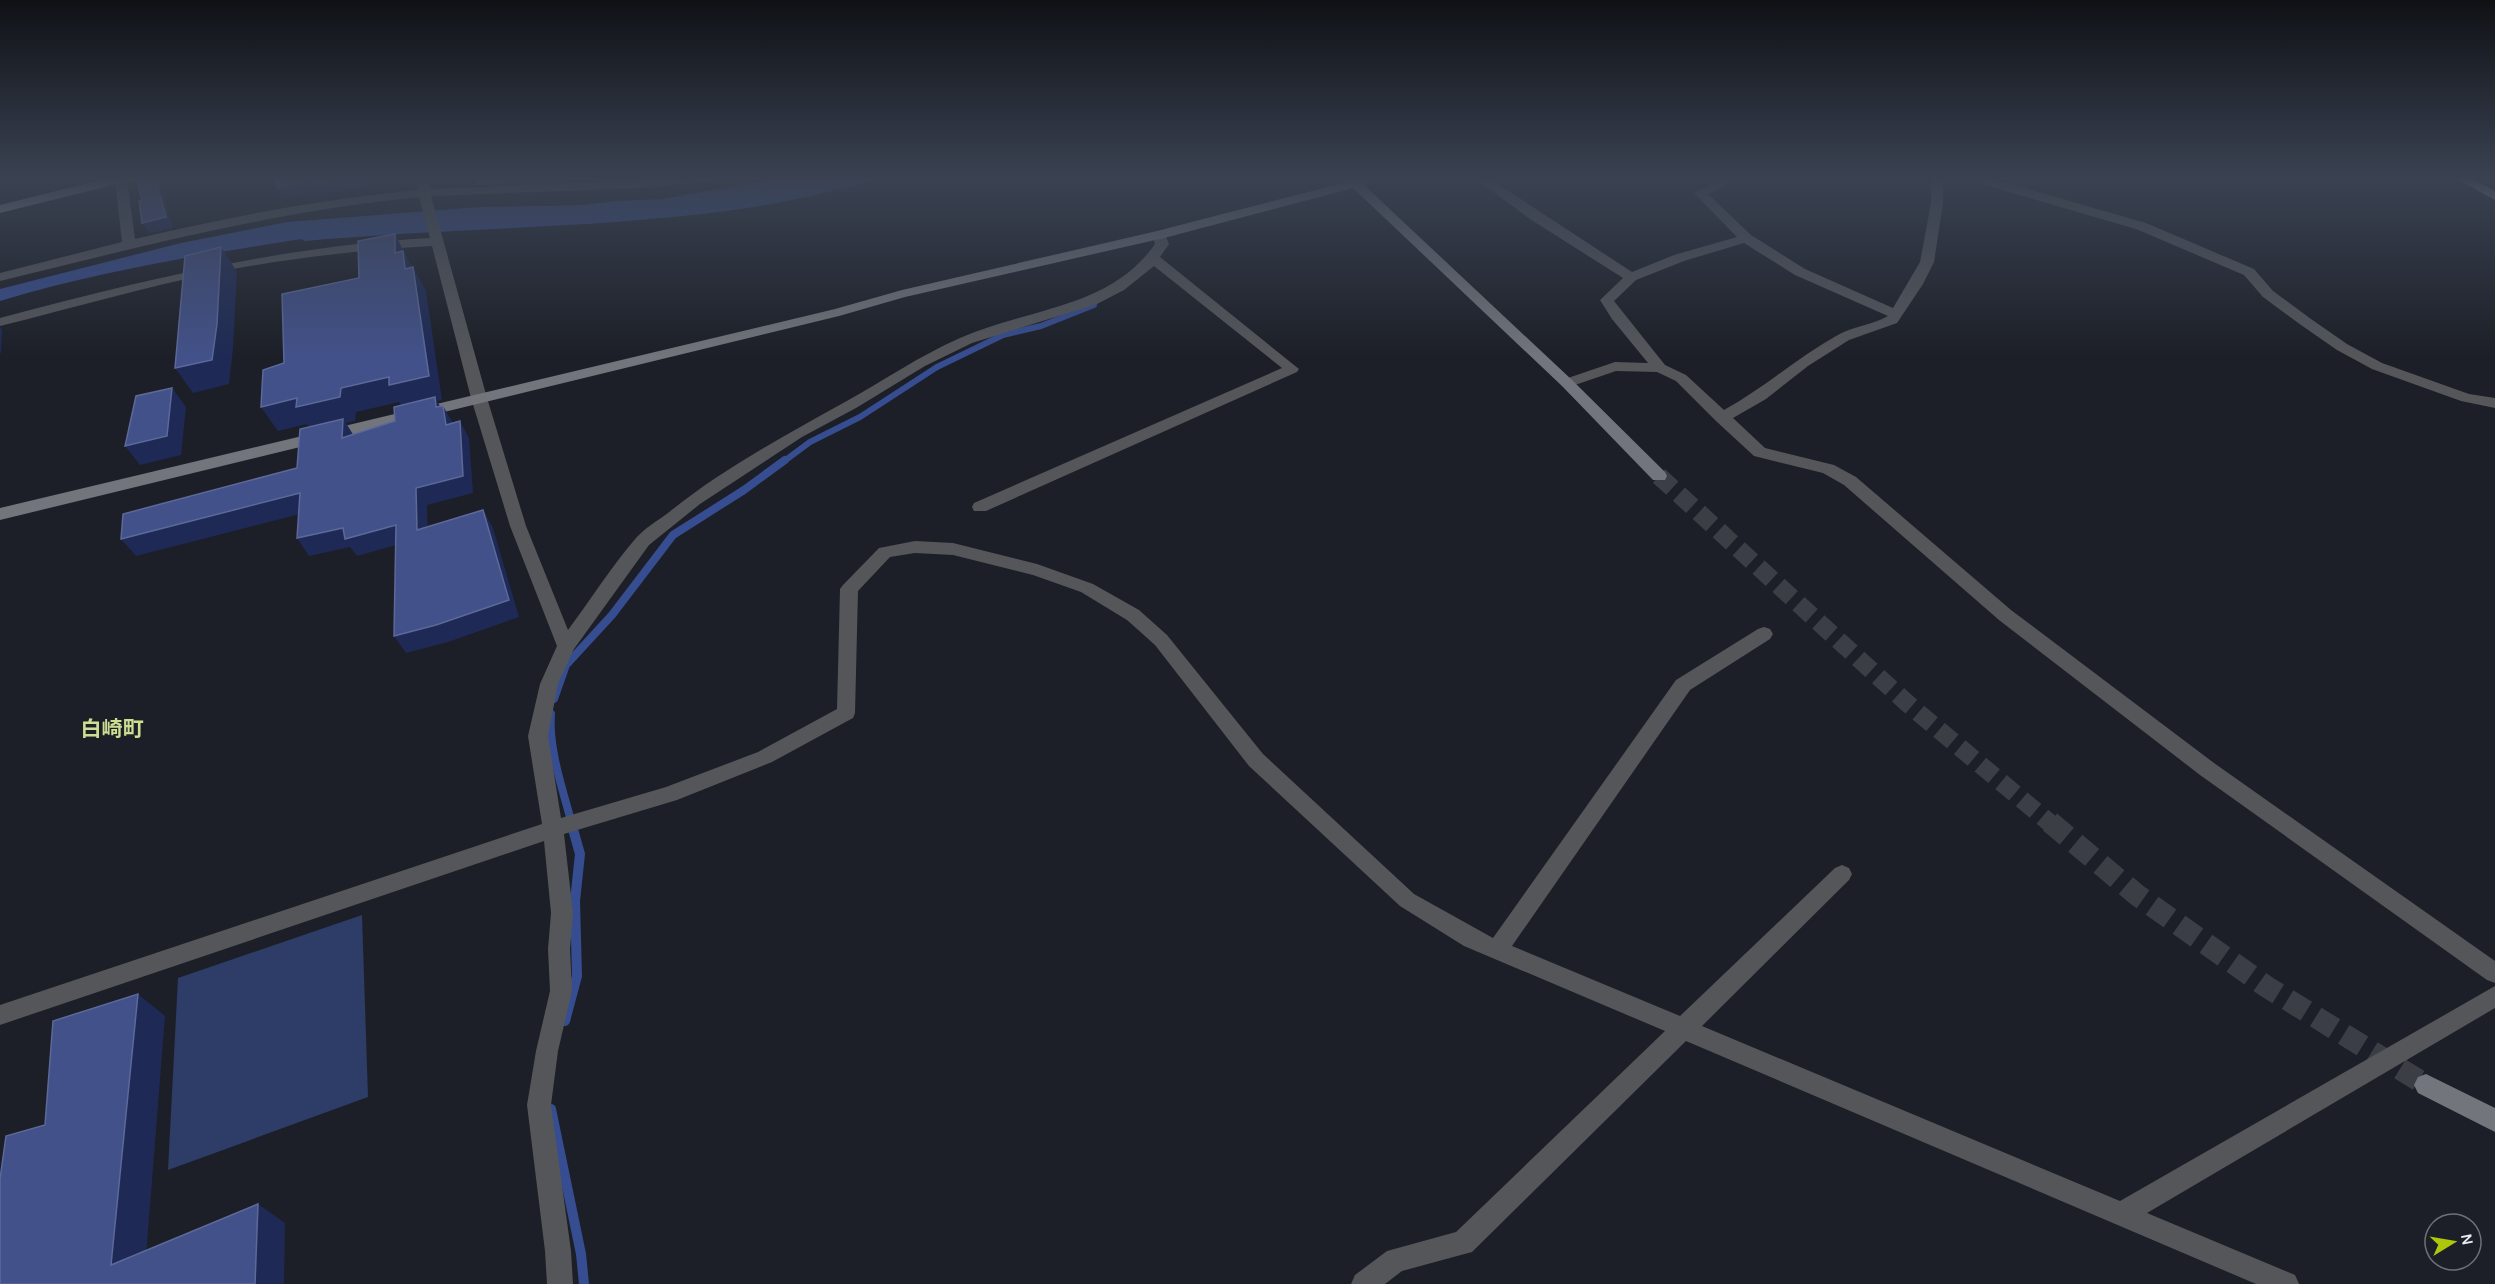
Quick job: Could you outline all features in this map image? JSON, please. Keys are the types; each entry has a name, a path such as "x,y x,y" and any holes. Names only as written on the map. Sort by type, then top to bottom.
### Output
{"street":[{"path":"128,237 129,244"},
{"path":"0,277 156,237"},
{"path":"0,514 839,312 902,294 1151,237"},
{"path":"560,1284 558,1251 539,1105 547,1051 561,991 559,949 562,913 553,829 538,736 549,684 566,646 643,541 694,500 797,433 851,405 920,363 976,337 1092,301 1119,287 1152,258 1162,244 1160,237"},
{"path":"1411,237 1567,383 1659,476"},
{"path":"1567,237 1631,277"},
{"path":"1721,418 1761,396 1803,363 1844,337 1892,320 1916,284 1927,262 1931,237"},
{"path":"2167,237 2249,272 2268,294 2351,352 2402,377 2466,398 2495,403"},
{"path":"1660,368 1617,316 1607,300 1631,277 1679,258 1746,238 1800,272 1896,314"},
{"path":"0,322 139,285 272,257 349,246 437,239 479,398 518,526 566,646"},
{"path":"980,507 1293,369 1152,258"},
{"path":"1567,383 1615,366 1660,368 1681,378 1721,418 1760,452 1828,469 1850,481 2005,615 2198,762 2495,973"},
{"path":"0,1016 553,829 670,794 765,757 846,713 849,589 885,552 915,547 952,549 1047,573 1087,588 1133,615 1161,640 1256,760 1407,900 1472,939 2286,1284"},
{"path":"1497,949 1683,685 1764,634"},
{"path":"1364,1284 1396,1260 1463,1244 1842,874"},
{"path":"2123,1213 2495,996"},
{"path":"2427,1085 2495,1120"}],"shaded area":[{"path":"212,237 359,237 305,241 301,239 187,258 112,272 0,301 0,289"},
{"path":"362,915 368,1097 168,1170 178,978"}],"building":[{"path":"395,237 395,253 403,251 405,269 413,267 429,376 389,385 389,377 341,388 340,397 296,407 297,398 261,407 263,370 284,363 282,294 359,278 358,241"},
{"path":"221,247 217,324 212,360 175,368 185,256"},
{"path":"172,388 167,436 125,446 136,396"},
{"path":"435,397 436,407 443,406 446,425 460,421 463,476 416,488 417,530 483,510 509,600 436,625 394,636 396,525 345,539 343,528 297,538 300,493 121,539 123,514 297,468 300,429 343,419 342,438 395,421 394,407"},
{"path":"138,994 111,1265 258,1204 255,1284 0,1284 0,1179 6,1136 45,1125 53,1021"}],"waterway":[{"path":"783,462 810,442 860,417 937,367 1003,335 1041,326 1094,305"},
{"path":"554,699 566,665 612,615 673,535 744,490 785,460"},
{"path":"551,714 554,755 572,824"},
{"path":"565,1021 577,976 575,901 580,854 571,822"},
{"path":"551,1109 581,1254 584,1284"}],"tunnel":[{"path":"1659,476 1907,703 2051,824"},
{"path":"2050,822 2137,895 2267,987 2426,1085"}],"district":[{"name":"白崎町","path":"112,729"}]}
